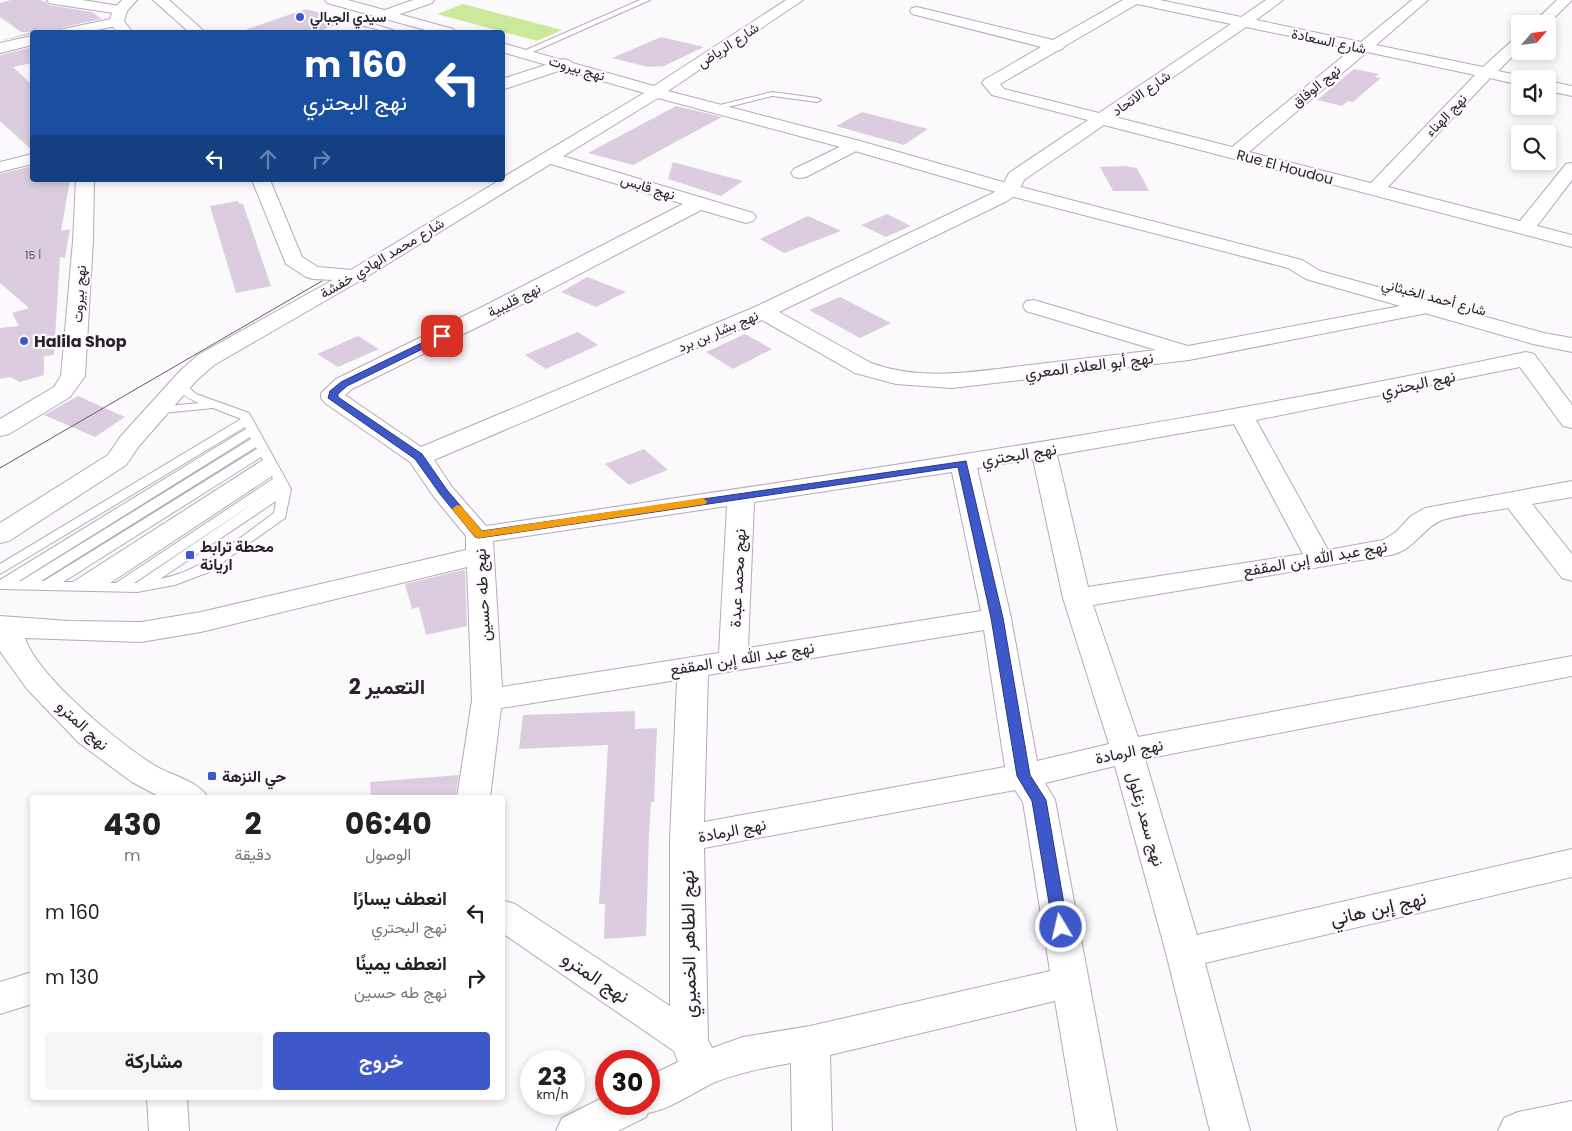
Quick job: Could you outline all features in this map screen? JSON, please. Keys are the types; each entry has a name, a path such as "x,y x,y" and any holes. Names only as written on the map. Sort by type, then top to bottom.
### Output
{"street":[{"path":"54,0 123,16"},
{"path":"160,0 195,30"},
{"path":"332,0 439,30"},
{"path":"384,15 426,0"},
{"name":"شارع الرياض","path":"657,92 796,0"},
{"path":"917,11 1057,46 1133,0"},
{"name":"شارع السعادة","path":"1139,0 1241,23 1511,78"},
{"name":"شارع الاتحاد","path":"1010,190 1016,177 1103,120 1276,0"},
{"name":"نهج الوفاق","path":"1235,154 1420,0"},
{"path":"1549,15 1566,0"},
{"path":"75,30 123,16"},
{"path":"0,48 30,41"},
{"name":"Rue El Houdou","path":"1057,46 990,83 998,92 1572,241"},
{"name":"نهج بيروت","path":"505,48 657,92 854,144 1010,190 1295,264"},
{"name":"نهج الهناء","path":"1375,190 1486,73 1511,49"},
{"path":"505,84 564,64"},
{"path":"1556,88 1572,91"},
{"name":"شارع محمد الهادي خفشة","path":"0,535 117,460 130,441 180,385 206,360 356,274 657,92"},
{"path":"800,173 854,144"},
{"name":"نهج قابس","path":"550,158 746,217"},
{"path":"0,167 30,160"},
{"path":"1524,229 1572,168"},
{"name":"نهج بيروت","path":"0,429 62,392 73,376 83,241 85,182"},
{"path":"262,182 293,260 314,273 356,274"},
{"name":"نهج بشار بن برد","path":"419,457 763,312 992,202 1010,190"},
{"name":"نهج قليبية","path":"333,398 333,393 344,384 490,312 699,203"},
{"path":"1295,264 1313,275 1541,339 1572,345"},
{"name":"شارع أحمد الخبثاني","path":"1295,264 1316,265 1572,334"},
{"path":"1034,306 1189,353"},
{"name":"نهج أبو العلاء المعري","path":"763,312 878,374 923,380 952,381 1189,353 1427,307"},
{"path":"1541,339 1526,359 1572,421"},
{"name":"نهج البحتري","path":"3,627 69,631 150,630 201,622 479,545 741,496 1243,418 1401,387 1526,359"},
{"name":"نهج طه حسين","path":"333,398 419,457 479,545 486,700 473,795"},
{"path":"1243,418 1320,560"},
{"path":"0,514 102,450 130,441"},
{"name":"نهج سعد زغلول","path":"1043,450 1077,598 1127,751 1184,953 1230,1131"},
{"path":"963,463 997,618 1023,776 1039,800 1097,1131"},
{"name":"نهج عبد الله إبن المقفع","path":"1077,598 1391,547 1405,538 1420,522 1434,514 1572,489"},
{"name":"نهج محمد عبدة","path":"733,660 741,496"},
{"path":"1515,500 1572,572"},
{"name":"نهج عبد الله إبن المقفع","path":"486,700 997,618"},
{"name":"نهج المترو","path":"3,627 14,650 38,682 90,735 143,774 186,795"},
{"name":"نهج الطاهر الخميري","path":"693,666 687,838 695,1055"},
{"name":"نهج الرمادة","path":"687,838 1023,776 1127,751 1572,666"},
{"name":"نهج إبن هاني","path":"1184,953 1572,862"},
{"name":"نهج المترو","path":"505,916 695,1055"},
{"path":"660,1085 695,1055 743,1054 810,1043 1070,982"},
{"path":"0,998 30,989"},
{"path":"810,1043 812,1131"},
{"path":"167,1100 169,1131"},
{"path":"576,1131 609,1115"},
{"path":"1518,1131 1572,1120"}],"lane":[{"path":"523,53 646,0"},
{"path":"359,22 387,30"},
{"path":"716,107 772,94 817,100"},
{"path":"1,585 137,588 175,581 204,569 280,515 266,455 245,416 192,396 180,385"},
{"path":"157,411 214,404"},
{"path":"0,570 266,455"},
{"path":"1,585 266,455"},
{"path":"24,586 266,455"},
{"path":"47,586 266,455"},
{"path":"75,587 266,455"},
{"path":"94,587 266,455"},
{"path":"118,588 266,455"},
{"path":"137,588 266,455"}],"green space":[{"path":"463,4 562,30 537,41 505,32 505,30 496,30 437,14"}],"building":[{"path":"11,0 40,0 49,5 92,12 102,19 63,27 60,30 30,30 30,32 21,32 0,17 0,3"},
{"path":"306,9 348,21 322,30 247,29"},
{"path":"30,32 30,34 0,41"},
{"path":"661,37 704,47 664,66 648,67 612,58"},
{"path":"30,48 30,63 13,67 30,83 30,148 0,121 0,55"},
{"path":"1354,69 1379,74 1375,77 1381,78 1353,102 1348,101 1342,106 1317,100"},
{"path":"676,106 722,117 633,165 588,153"},
{"path":"862,112 928,129 904,145 836,126"},
{"path":"673,162 743,181 721,196 668,179"},
{"path":"30,166 30,182 70,182 61,231 70,229 65,258 60,257 54,355 44,356 44,375 20,382 10,377 0,379 0,328 19,326 12,313 29,308 0,283 0,174"},
{"path":"1124,166 1137,168 1149,191 1113,191 1100,167"},
{"path":"238,201 239,204 243,204 271,286 236,293 210,206"},
{"path":"887,214 911,226 886,237 861,225"},
{"path":"808,216 841,231 784,253 760,239"},
{"path":"587,277 626,292 596,307 561,292"},
{"path":"840,297 891,323 860,338 809,310"},
{"path":"578,332 598,345 546,369 525,355"},
{"path":"745,334 772,349 733,369 706,352"},
{"path":"358,336 379,349 338,367 317,354"},
{"path":"78,396 125,417 95,437 44,415"},
{"path":"644,449 668,470 629,485 605,464"},
{"path":"465,570 467,626 426,635 419,607 412,609 405,584"},
{"path":"635,711 635,729 657,728 654,802 651,802 649,834 646,936 604,939 605,904 599,904 608,745 519,749 523,715"},
{"path":"459,775 456,795 371,795 370,782"}],"tram line":[{"path":"0,468 322,281"}],"slow traffic":[{"path":"457,509 479,535 702,501"}],"place":[{"name":"سيدي الجبالي","path":"300,17"},
{"name":"Halila Shop","path":"24,341"},
{"name":"محطة ترابط اريانة","path":"190,555"},
{"name":"حي النزهة","path":"212,776"}],"district":[{"name":"التعمير 2","path":"387,687"}],"route":[{"path":"442,336 344,384 333,393 333,398 419,457 443,492 479,535 963,463 997,618 1023,776 1039,800 1061,927"}]}
